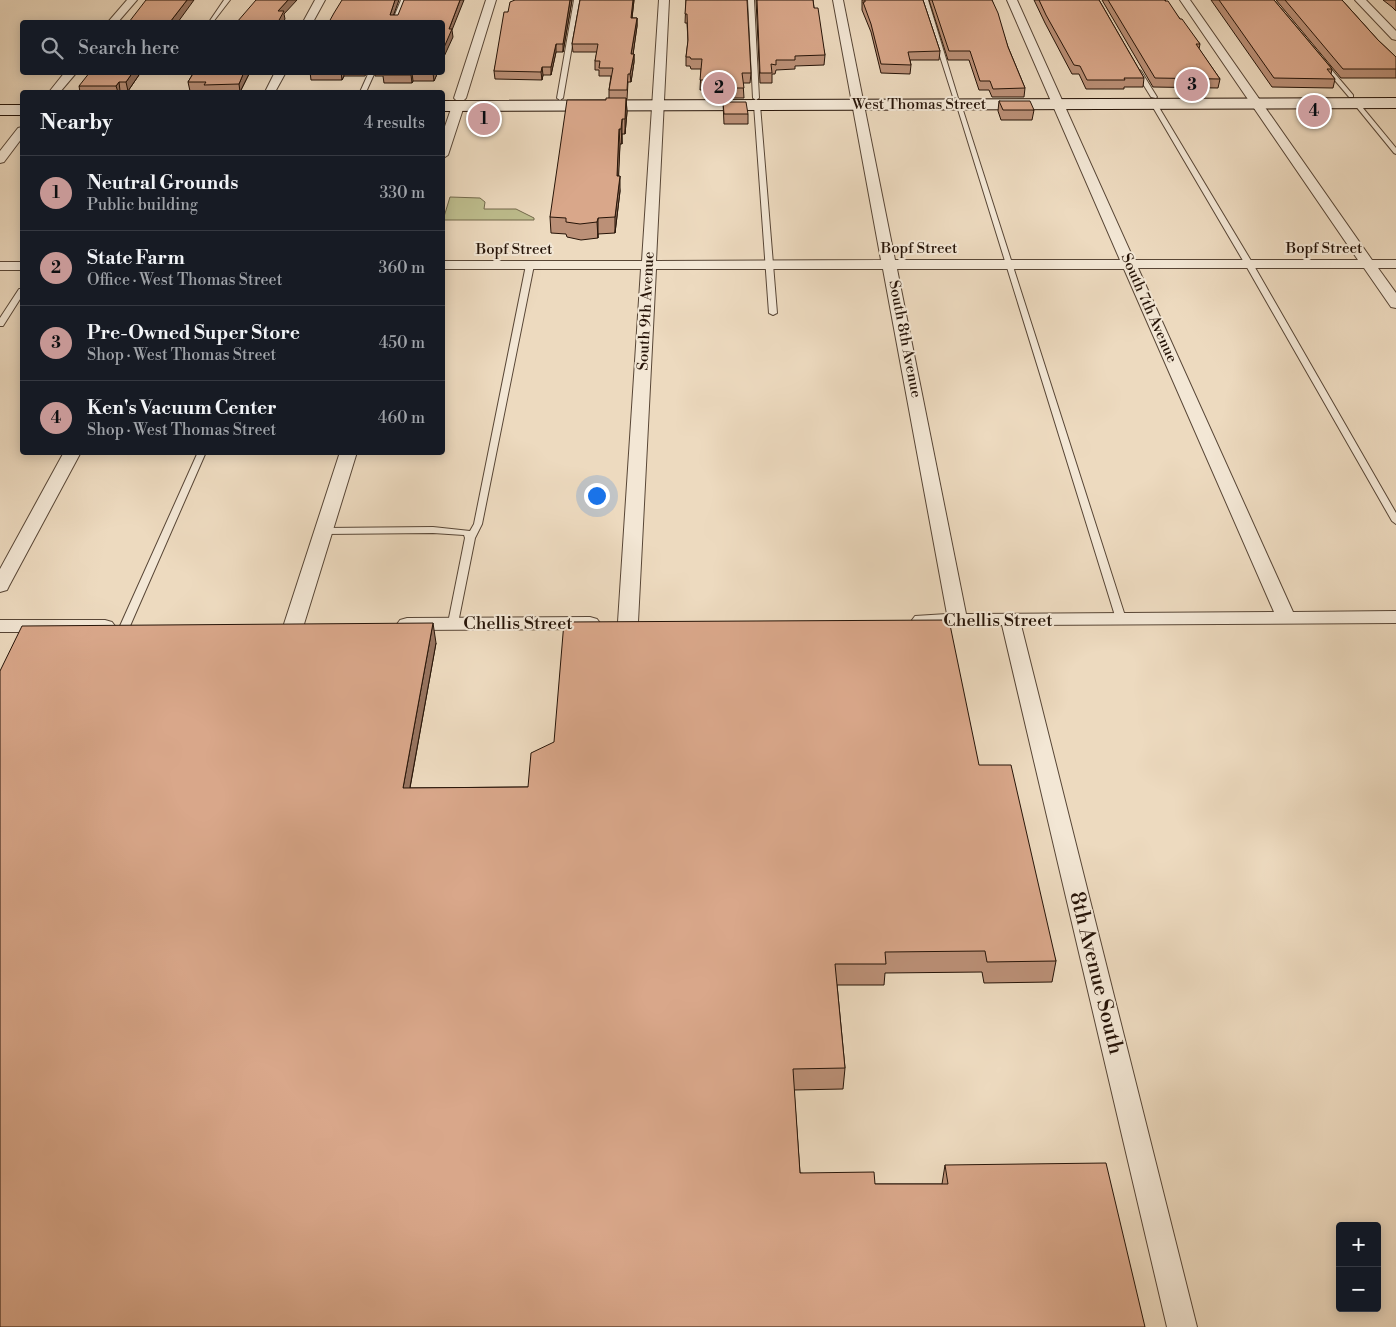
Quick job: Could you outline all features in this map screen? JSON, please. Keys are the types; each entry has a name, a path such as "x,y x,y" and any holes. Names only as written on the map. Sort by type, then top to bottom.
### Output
{"main road":[{"name":"West Thomas Street","path":"1354,100 1396,96"},
{"name":"West Thomas Street","path":"454,103 560,98 659,102"},
{"name":"West Thomas Street","path":"454,103 1154,100 1354,100 1396,103"},
{"path":"0,103 20,103"},
{"path":"0,110 20,110"}],"street":[{"path":"115,20 132,0"},
{"path":"309,20 320,0"},
{"path":"445,142 454,103 491,0"},
{"name":"South 9th Avenue","path":"628,622 664,0"},
{"name":"South 8th Avenue","path":"838,0 958,620"},
{"name":"South 7th Avenue","path":"1012,0 1286,617"},
{"path":"1185,0 1396,304"},
{"path":"1360,0 1396,37"},
{"path":"56,90 69,75"},
{"path":"271,90 279,75"},
{"path":"0,159 20,134"},
{"name":"Bopf Street","path":"445,266 1396,264"},
{"path":"0,266 20,266"},
{"path":"0,586 72,455"},
{"path":"274,624 302,624 324,531 348,455"},
{"name":"Chellis Street","path":"900,620 1121,620 1396,616"},
{"name":"8th Avenue South","path":"1010,620 1182,1327"},
{"name":"Chellis Street","path":"385,624 648,622"},
{"path":"0,626 145,626"}],"lane":[{"path":"212,20 227,0"},
{"path":"395,20 404,0"},
{"path":"560,98 577,0"},
{"path":"751,0 756,102 773,313"},
{"path":"925,0 1121,620"},
{"path":"1318,57 1396,152"},
{"path":"1135,65 1396,521"},
{"path":"364,90 371,75"},
{"path":"453,624 470,538 478,524 530,265"},
{"path":"0,324 20,294"},
{"path":"125,626 201,455"},
{"path":"324,531 433,530 467,533 470,538"}],"green space":[{"path":"450,197 480,198 485,202 484,209 516,209 534,218 534,220 445,220"}],"building":[{"path":"146,0 187,0 172,20 131,20"},
{"path":"256,0 288,0 278,11 284,11 279,20 239,20"},
{"path":"342,0 395,0 390,15 398,15 404,0 460,0 449,29 452,29 445,45 445,20 330,20"},
{"path":"515,0 570,0 563,44 556,44 551,67 542,67 541,72 494,71 504,12 508,12 510,2"},
{"path":"580,0 633,0 631,18 637,18 631,54 634,54 630,74 628,74 627,90 609,90 613,68 599,68 600,61 595,61 598,44 572,44"},
{"path":"686,0 747,0 751,73 742,73 744,88 721,88 721,80 700,80 702,59 686,57 688,40 687,14 685,14"},
{"path":"757,0 813,0 814,8 818,8 825,55 795,56 795,60 776,60 776,65 771,64 772,73 760,73"},
{"path":"865,0 923,0 940,51 908,52 911,65 881,64 871,24 863,2"},
{"path":"932,0 992,0 1008,47 1025,88 993,89 990,81 980,81 970,51 949,51"},
{"path":"1039,0 1099,0 1144,78 1087,80 1080,66 1074,65"},
{"path":"1108,0 1168,1 1200,44 1196,44 1220,79 1155,78"},
{"path":"1219,0 1274,0 1332,69 1327,69 1335,79 1274,78"},
{"path":"1285,0 1342,0 1396,57 1396,69 1343,69"},
{"path":"88,75 131,75 126,82 119,82 116,86 79,86"},
{"path":"192,75 243,75 239,84 204,85 206,82 188,82"},
{"path":"606,98 626,98 625,119 622,119 621,129 619,129 617,176 620,176 615,217 598,218 597,222 580,224 566,222 566,218 550,217 567,100 606,100"},
{"path":"999,101 1030,101 1034,110 1003,110"},
{"path":"723,102 746,102 748,114 724,114"},
{"path":"949,620 979,765 1011,765 1056,961 987,962 985,951 885,952 886,964 835,964 845,1068 793,1069 800,1173 874,1172 875,1184 948,1184 945,1165 1106,1163 1145,1327 0,1327 0,671 22,626 433,623 403,788 528,787 531,753 554,742 564,622"}],"place":[{"name":"Pre-Owned Super Store","path":"1192,85"},
{"name":"State Farm","path":"719,88"},
{"name":"Ken's Vacuum Center","path":"1314,111"},
{"name":"Neutral Grounds","path":"484,119"}]}
